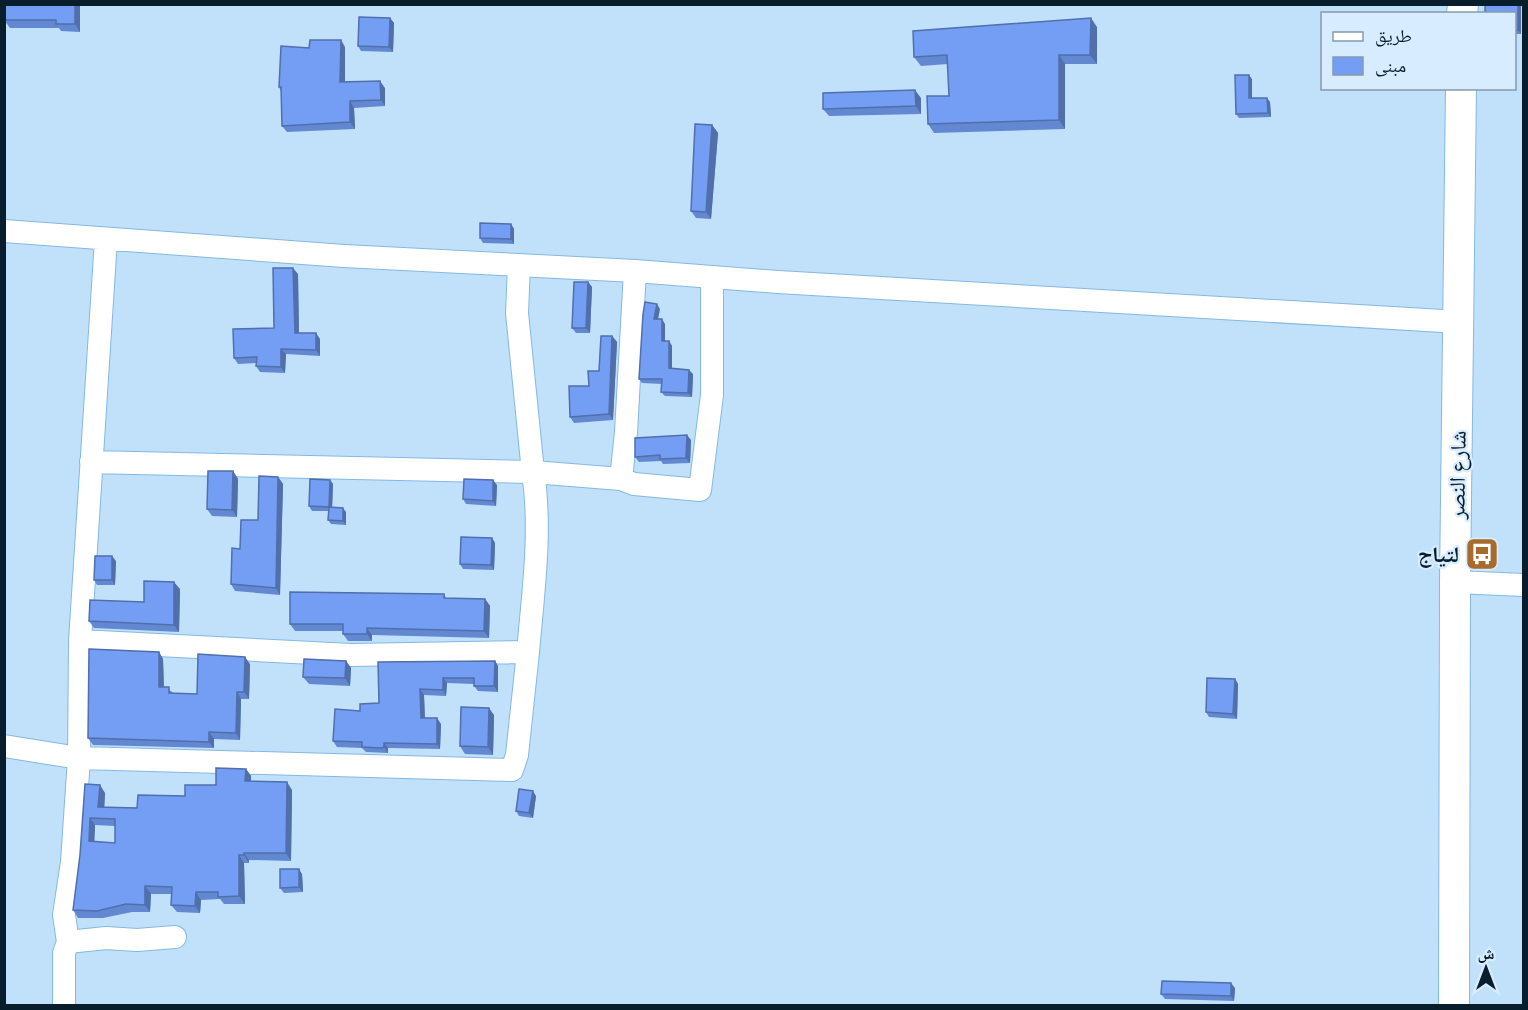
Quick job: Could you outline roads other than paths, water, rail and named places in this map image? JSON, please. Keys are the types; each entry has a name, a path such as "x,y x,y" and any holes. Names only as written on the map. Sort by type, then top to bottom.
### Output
{"main road":[{"name":"شارع النصر","path":"1454,1005 1455,582 1460,322 1461,90"}],"street":[{"path":"4,231 344,256 634,271 712,278 1460,322"},
{"path":"64,1005 64,953 68,942 64,915 72,862 79,758 80,641 106,239"},
{"path":"4,746 79,758 512,770 517,755 528,652 534,586 537,500 517,313 519,265"},
{"path":"621,479 626,432 634,271"},
{"path":"91,462 533,472 621,479 634,484 700,490 712,395 712,278"},
{"path":"1455,582 1524,585"},
{"path":"80,641 351,655 528,652"},
{"path":"68,942 106,938 137,940 175,937"}],"place":[{"name":"لتياج","path":"1482,554"}]}
